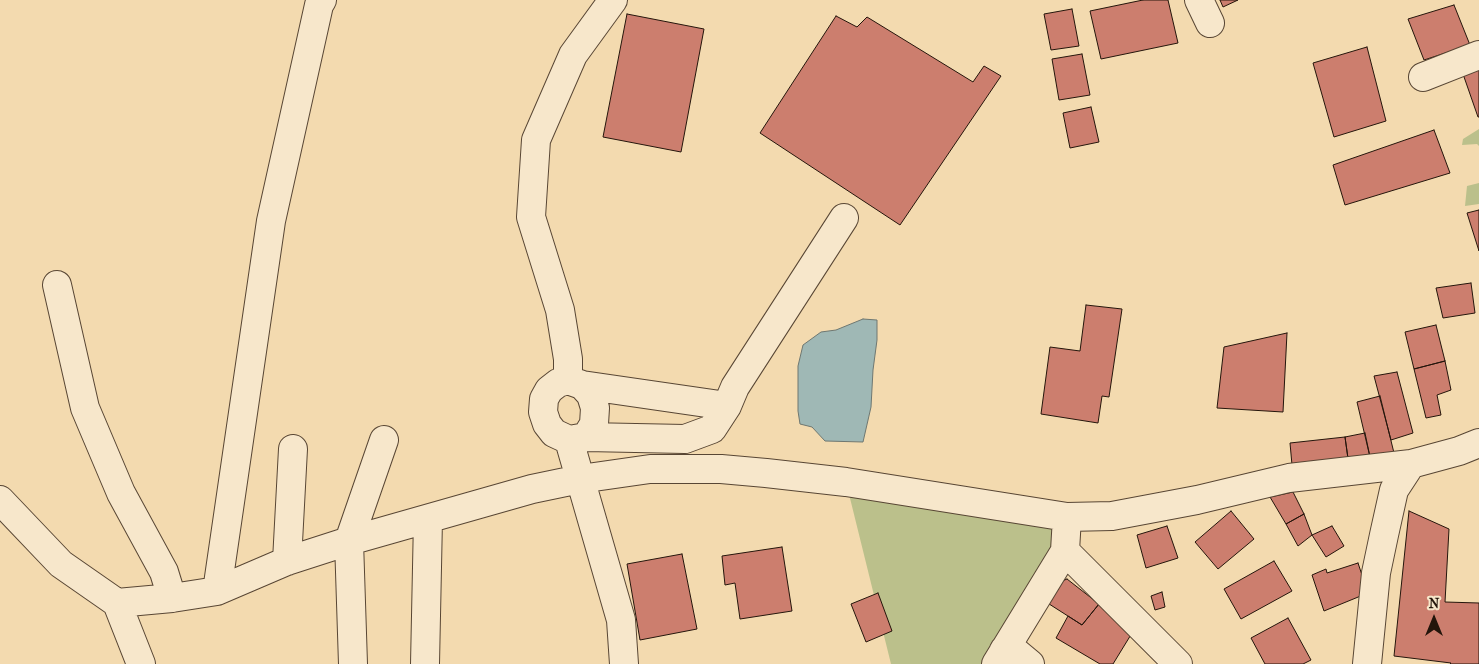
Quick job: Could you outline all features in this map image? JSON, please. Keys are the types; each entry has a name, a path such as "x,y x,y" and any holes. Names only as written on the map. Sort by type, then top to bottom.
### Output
{"street":[{"path":"217,591 271,221 319,5 322,0"},
{"path":"577,439 594,424 595,408 591,395 575,382 568,359 560,310 531,217 536,140 573,55 613,0"},
{"path":"1423,76 1479,55"},
{"path":"727,406 575,382 558,383 549,390 544,400 543,412 547,424 554,433 577,439 685,439 712,429 727,406 735,387 844,218"},
{"path":"57,286 85,408 121,493 164,572 172,598"},
{"path":"577,439 580,479 621,620 624,664"},
{"path":"353,664 349,541 384,440"},
{"path":"117,603 172,598 217,591 287,561 428,518 532,489 580,479 650,469 721,469 846,482 1067,517 1112,516 1197,500 1289,478 1411,464 1459,451 1479,443"},
{"path":"287,561 293,449"},
{"path":"1367,664 1376,573 1390,508 1394,490 1411,464"},
{"path":"0,500 62,564 117,603 141,664"},
{"path":"1000,657 1065,551 1067,517"},
{"path":"425,664 428,518"},
{"path":"1065,551 1178,664"},
{"path":"1000,657 1012,649 1030,664"}],"green space":[{"path":"1479,129 1479,146 1477,144 1462,145 1463,139"},
{"path":"1479,183 1479,204 1465,206 1467,186"},
{"path":"846,482 1067,517 992,664 891,664"}],"water":[{"path":"863,319 877,320 877,340 871,407 863,442 825,441 812,427 800,424 798,411 798,366 803,345 821,332 836,330"}],"building":[{"path":"1143,0 1168,0 1178,43 1101,59 1090,11"},
{"path":"1220,0 1238,0 1223,7"},
{"path":"1454,5 1470,45 1424,60 1408,19"},
{"path":"1072,9 1079,46 1051,50 1044,14"},
{"path":"627,14 704,29 681,152 603,137"},
{"path":"836,16 857,27 867,17 973,82 984,66 1001,76 900,225 760,133"},
{"path":"1367,47 1386,121 1334,137 1313,63"},
{"path":"1082,54 1090,95 1059,100 1052,59"},
{"path":"1479,70 1479,117 1478,117 1463,74"},
{"path":"1091,107 1099,142 1070,148 1063,113"},
{"path":"1434,130 1450,173 1345,205 1333,165"},
{"path":"1479,210 1479,251 1467,213"},
{"path":"1471,283 1475,313 1443,318 1436,288"},
{"path":"1086,305 1122,309 1109,397 1102,396 1098,423 1041,414 1050,347 1080,351"},
{"path":"1436,325 1445,361 1414,369 1405,332"},
{"path":"1287,333 1283,412 1217,408 1224,347"},
{"path":"1445,361 1451,390 1437,395 1441,415 1426,418 1414,369"},
{"path":"1397,372 1413,433 1391,440 1374,376"},
{"path":"1380,396 1394,453 1370,457 1357,402"},
{"path":"1365,433 1370,457 1348,459 1345,437"},
{"path":"1345,437 1348,458 1292,465 1290,443"},
{"path":"1293,492 1304,514 1286,524 1270,497"},
{"path":"1231,511 1254,539 1218,569 1195,542"},
{"path":"1409,511 1449,529 1445,602 1479,603 1479,664 1450,664 1394,656"},
{"path":"1304,514 1312,535 1298,546 1286,524"},
{"path":"1167,526 1178,558 1146,568 1137,535"},
{"path":"1332,526 1344,546 1326,557 1312,535"},
{"path":"782,547 792,611 740,619 735,583 725,585 722,556"},
{"path":"682,554 697,629 640,640 627,564"},
{"path":"1274,561 1292,591 1241,619 1224,589"},
{"path":"1358,563 1368,593 1324,611 1312,575 1326,569 1327,573"},
{"path":"1067,579 1099,604 1082,625 1046,602 1055,584"},
{"path":"1162,592 1165,607 1155,610 1151,596"},
{"path":"878,593 892,631 866,642 851,604"},
{"path":"1099,604 1132,633 1113,664 1100,664 1056,638 1068,616 1082,625"},
{"path":"1288,618 1311,660 1303,664 1265,664 1251,638"}]}
